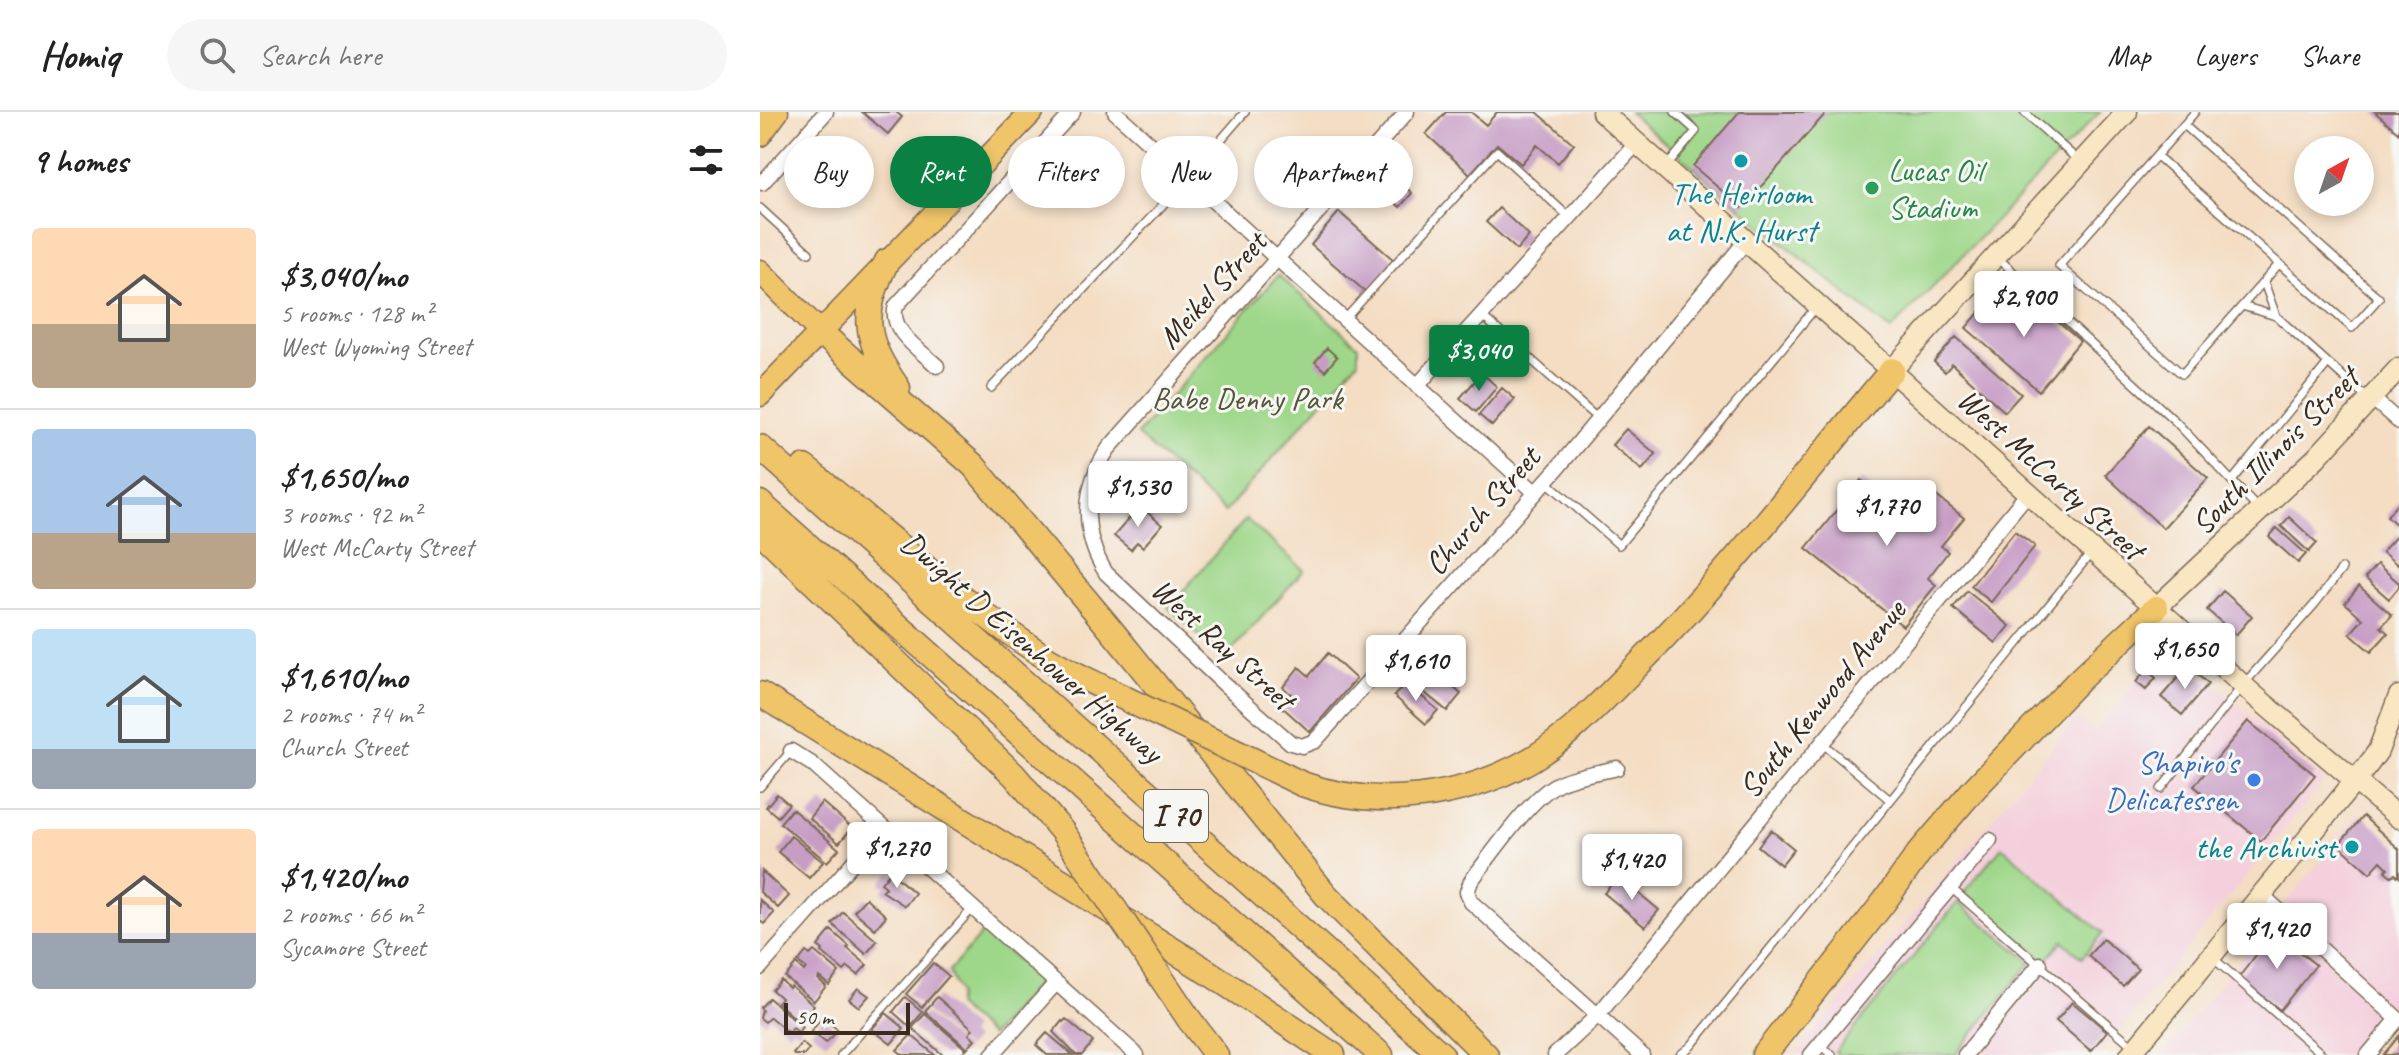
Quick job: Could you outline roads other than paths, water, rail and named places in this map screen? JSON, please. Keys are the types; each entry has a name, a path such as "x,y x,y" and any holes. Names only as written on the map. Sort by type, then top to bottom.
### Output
{"highway":[{"path":"887,261 871,300 870,334 878,357 920,420"},
{"path":"820,332 973,465 1326,895 1479,1048"},
{"path":"760,433 915,572 1066,669 1302,784 1364,798 1426,796 1493,778 1528,761 1583,720 1677,626 1892,370"},
{"name":"Dwight D Eisenhower Highway","path":"760,447 915,572 1190,828 1442,1055"},
{"name":"I 70","path":"760,503 1381,1055"},
{"path":"760,531 1014,775 1062,831 1216,1055"},
{"path":"1764,1055 1919,853 1966,798 2071,688 2156,608"},
{"path":"760,694 1205,970 1333,1055"}],"main road":[{"path":"760,135 777,112"},
{"path":"760,395 1032,112"},
{"name":"West McCarty Street","path":"1602,112 2156,608 2399,818"},
{"path":"1892,370 2127,112"},
{"path":"760,271 820,332"},
{"name":"South Illinois Street","path":"2156,608 2316,458 2399,368"},
{"path":"2133,1052 2378,751 2399,696"}],"street":[{"path":"761,185 826,112"},
{"path":"937,366 902,333 894,317 896,306 1073,112"},
{"path":"1115,112 1142,136"},
{"name":"Meikel Street","path":"1087,520 1091,482 1109,448 1407,112"},
{"path":"1417,386 1637,143"},
{"path":"1221,208 1536,493"},
{"name":"Church Street","path":"1315,741 1536,493 1746,241"},
{"path":"2371,399 2399,422"},
{"name":"South Kenwood Avenue","path":"1555,1055 1598,1015 2028,493"},
{"name":"West Ray Street","path":"1087,520 1097,560 1123,591 1291,743 1302,746 1315,741"},
{"path":"791,751 812,764 1137,1055"},
{"path":"1617,768 1561,782 1545,791 1471,881 1467,892 1471,902 1642,1055"},
{"path":"760,968 883,828"},
{"path":"1815,1050 1990,840"},
{"path":"2262,895 2398,1020 2368,1055"},
{"path":"1965,1055 2040,964"},
{"path":"992,1055 1055,984"}],"lane":[{"path":"1224,136 1245,112"},
{"path":"1665,168 1696,131 1675,112"},
{"path":"2024,112 2081,163"},
{"path":"2195,112 2059,266 2182,374 2279,264"},
{"path":"2157,156 2352,328 2379,298 2184,125"},
{"path":"1344,320 1497,151 1569,217"},
{"path":"760,208 809,253"},
{"path":"991,388 1160,208"},
{"path":"1995,256 2176,422 2260,511"},
{"path":"2264,282 2276,316"},
{"path":"1546,481 1619,545 1818,304"},
{"path":"2242,306 2276,316 2371,399"},
{"path":"1481,315 1598,419"},
{"path":"2232,481 2328,363"},
{"path":"1680,1055 1691,1046 2092,551"},
{"path":"2161,789 2243,685 2342,569"},
{"path":"1822,743 1890,800"},
{"path":"760,787 791,751"},
{"path":"1950,887 2040,964 2133,1052"},
{"path":"841,1055 972,909"},
{"path":"2212,956 2323,1055"},
{"path":"1815,1050 1832,1055"}],"place":[{"name":"The Heirloom at N.K. Hurst","path":"1741,161"},
{"name":"Lucas Oil Stadium","path":"1872,188"},
{"name":"Shapiro's Delicatessen","path":"2254,780"},
{"name":"the Archivist","path":"2352,847"}],"park label":[{"name":"Babe Denny Park","path":"1247,398"}]}
